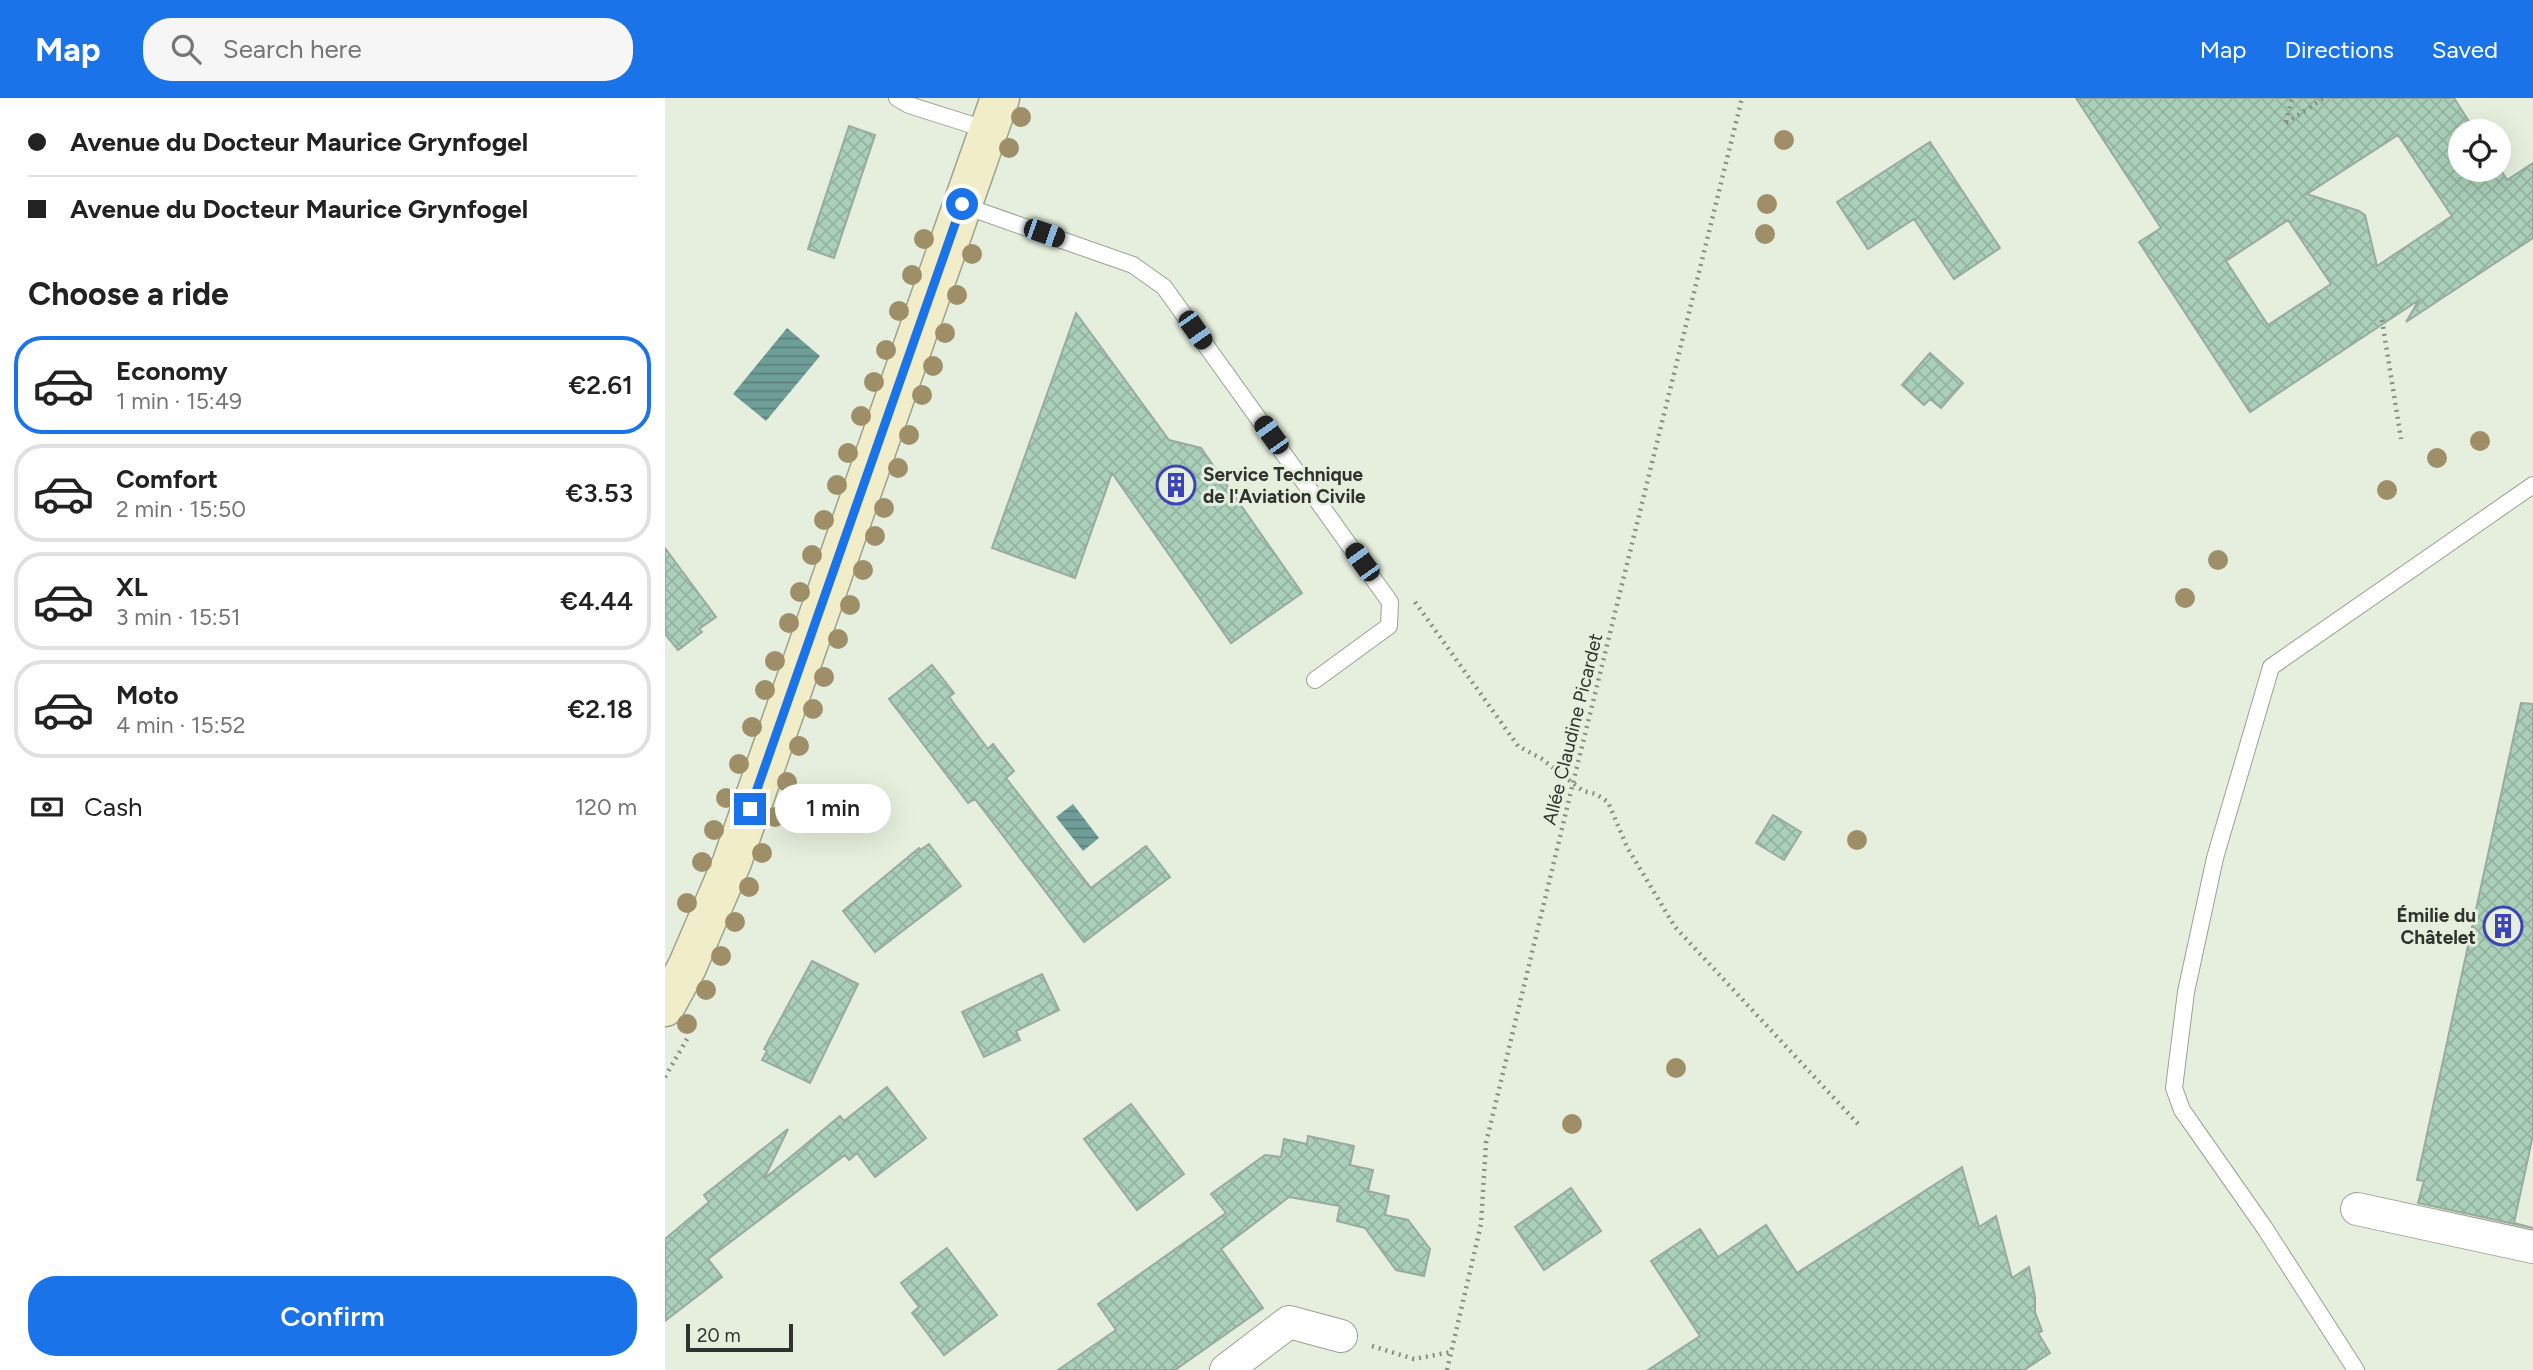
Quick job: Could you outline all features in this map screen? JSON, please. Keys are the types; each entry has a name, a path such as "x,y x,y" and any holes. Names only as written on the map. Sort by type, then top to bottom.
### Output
{"street":[{"path":"665,1007 687,967 731,862 994,114"},
{"path":"2357,1209 2533,1247"},
{"path":"1226,1370 1289,1322 1341,1336"}],"lane":[{"path":"897,98 909,105 994,114"},
{"path":"962,204 1133,265 1164,287 1390,602 1389,626 1315,680"},
{"path":"2356,1370 2264,1227 2182,1110 2175,1088 2186,992 2215,858 2271,667 2533,485"}],"path":[{"name":"Allée Claudine Picardet","path":"1447,1370 1481,1224 1486,1143 1742,98"},
{"path":"2292,98 2286,122 2324,98"},
{"path":"2382,320 2401,439"},
{"path":"1377,583 1393,572 1518,746 1542,759 1583,791 1596,794 1608,802 1627,847 1675,927 1860,1125"},
{"path":"1341,1336 1414,1359 1451,1352"}],"water":[{"path":"787,328 820,356 766,421 733,394"},
{"path":"1073,804 1099,838 1083,851 1056,817"}],"building":[{"path":"2076,98 2454,98 2467,119 2448,119 2448,182 2511,182 2511,177 2533,163 2533,238 2406,322 2419,300 2250,412 2139,242 2161,228","holes":["2398,135 2452,216 2377,266 2365,215 2307,194","2288,220 2331,284 2268,325 2226,261"]},
{"path":"849,126 875,135 834,258 808,249"},
{"path":"1930,142 2000,248 1954,279 1914,219 1868,249 1837,202"},
{"name":"Service Technique de l'Aviation Civile","path":"1076,313 1169,440 1201,448 1302,593 1231,643 1112,473 1075,578 992,548"},
{"path":"1930,353 1963,383 1941,408 1930,399 1924,405 1902,385"},
{"path":"665,548 716,617 699,629 702,632 678,650 665,634"},
{"path":"932,665 954,693 949,697 988,749 993,744 1014,771 1006,778 1091,888 1146,846 1170,877 1084,942 975,799 968,803 889,699"},
{"name":"Émilie du Châtelet","path":"2521,703 2533,704 2533,1135 2514,1223 2533,1228 2418,1203 2424,1181 2417,1180"},
{"path":"1773,815 1801,832 1784,860 1756,843"},
{"path":"929,844 961,886 875,952 843,911 919,848 920,850"},
{"path":"812,961 858,984 810,1083 762,1060 767,1051 764,1049"},
{"path":"1042,974 1059,1010 1016,1031 1020,1040 984,1057 962,1012"},
{"path":"887,1087 926,1138 875,1177 857,1153 849,1160 845,1155 708,1259 722,1277 665,1321 665,1239 709,1202 704,1195 788,1129 764,1179 840,1116 844,1121"},
{"path":"1131,1104 1184,1174 1137,1210 1084,1139"},
{"path":"1308,1136 1354,1146 1350,1165 1373,1170 1368,1191 1389,1196 1385,1215 1408,1220 1430,1249 1424,1276 1396,1270 1365,1228 1337,1221 1340,1206 1289,1197 1221,1249 1263,1308 1175,1370 1058,1370 1116,1330 1098,1304 1226,1213 1211,1194 1265,1155 1281,1157 1284,1139 1307,1144"},
{"path":"1962,1167 1979,1227 1996,1216 2012,1278 2029,1267 2035,1312 2042,1331 2038,1333 2050,1353 2024,1370 1648,1370 1700,1336 1651,1261 1700,1229 1718,1257 1766,1225 1797,1273"},
{"path":"1571,1188 1601,1231 1544,1270 1515,1227"},
{"path":"947,1248 997,1315 944,1355 912,1313 919,1307 901,1283"}],"place":[{"name":"Service Technique de l'Aviation Civile","path":"1176,485"},
{"name":"Émilie du Châtelet","path":"2503,926"}],"route":[{"path":"750,809 962,204"}]}
